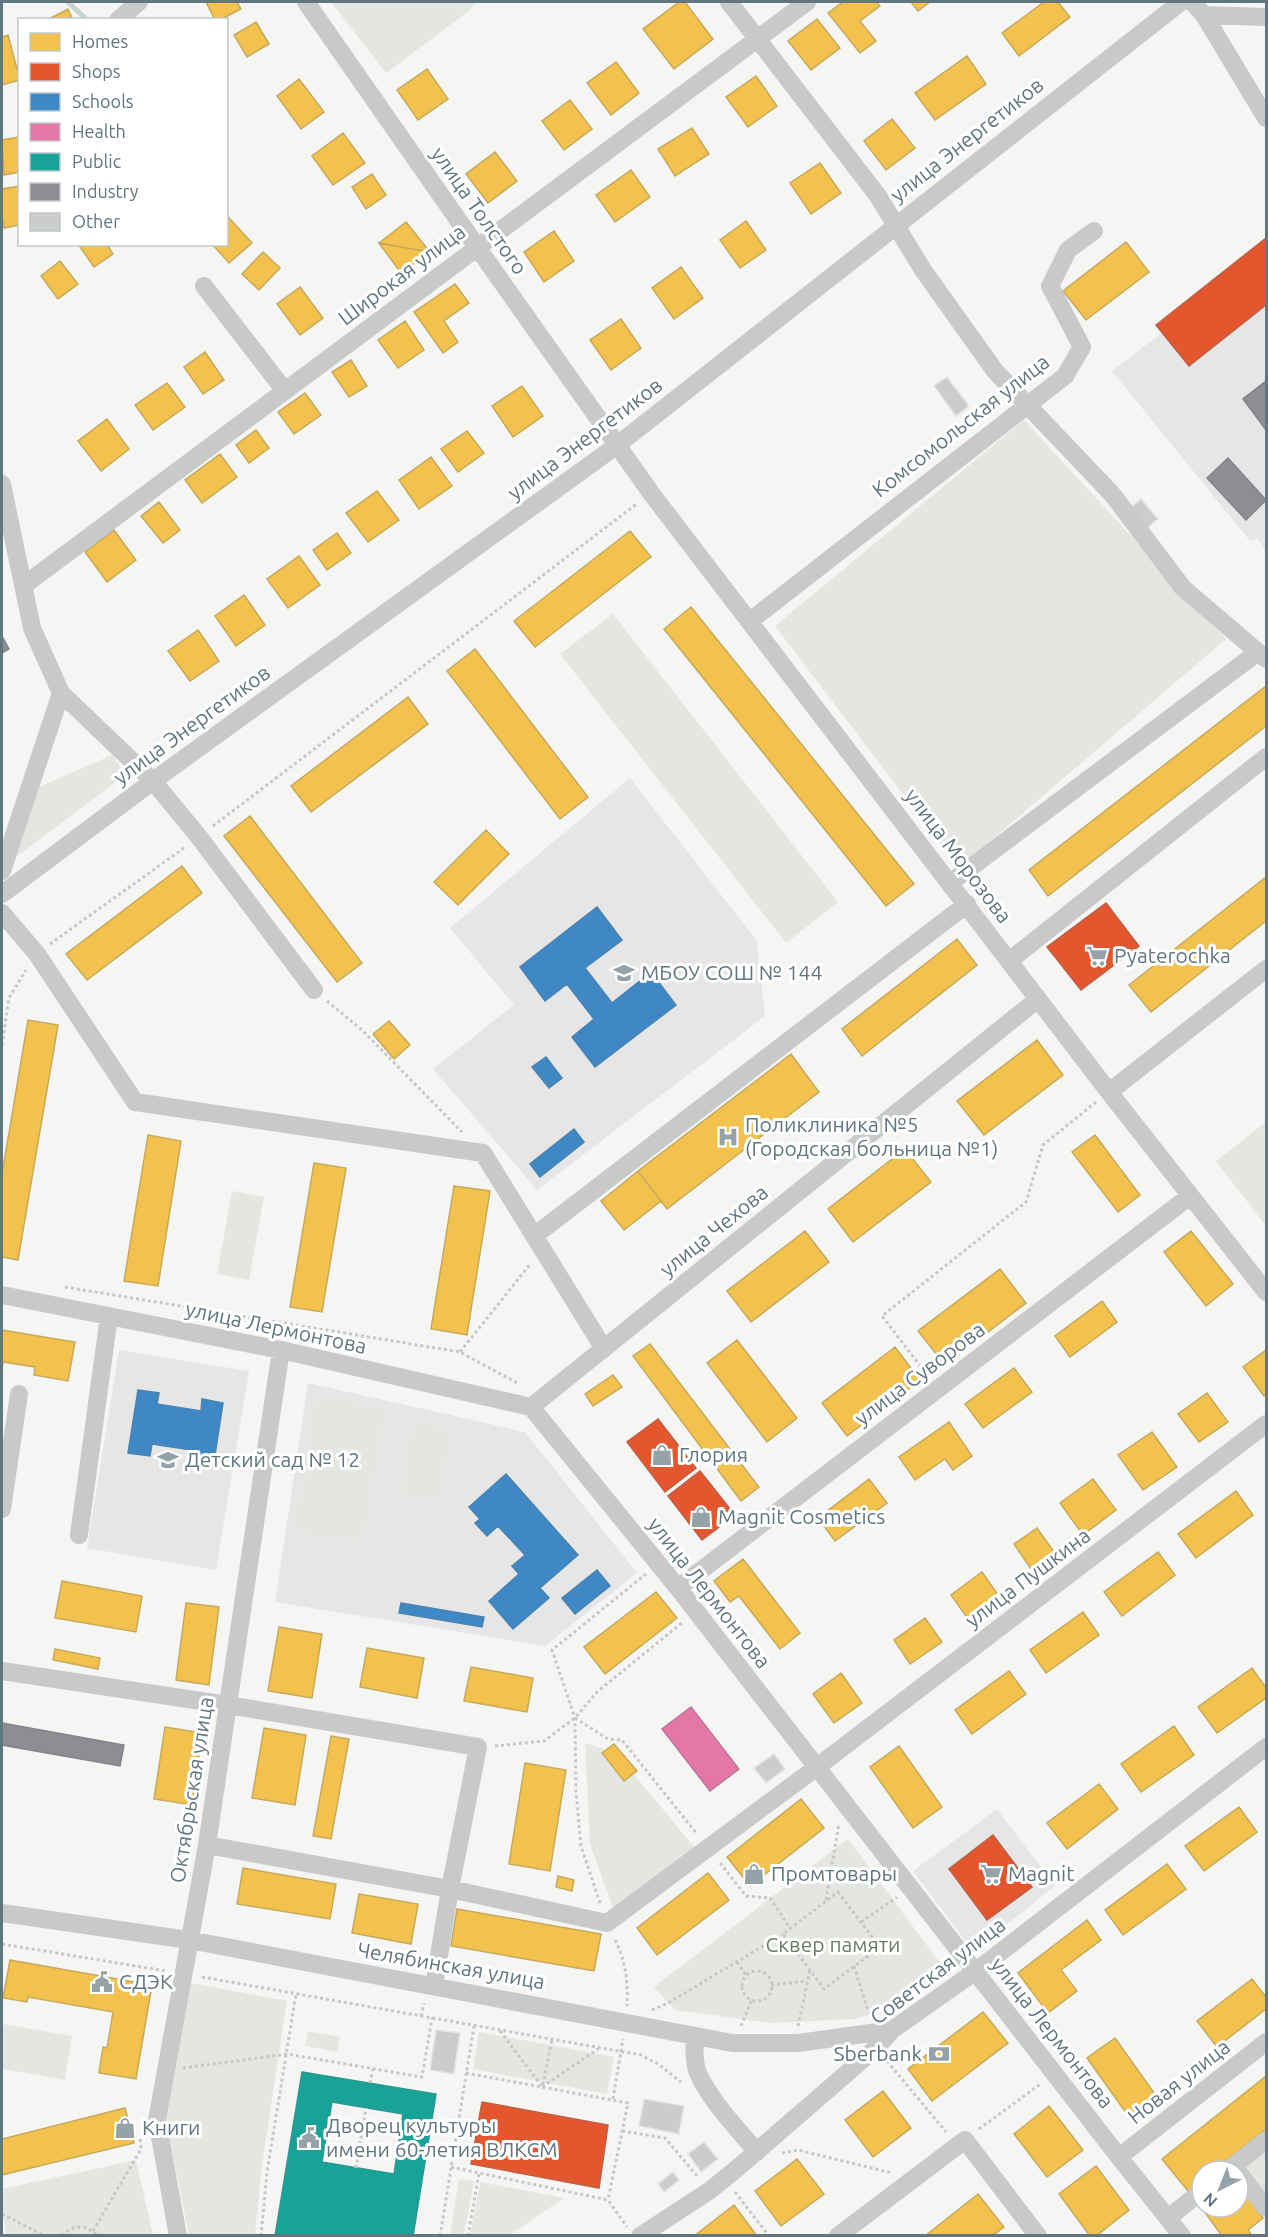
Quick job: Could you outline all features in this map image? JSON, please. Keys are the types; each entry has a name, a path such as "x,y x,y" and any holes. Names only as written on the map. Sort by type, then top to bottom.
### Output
{"street":[{"path":"120,18 139,2"},
{"name":"улица Толстого","path":"306,2 616,446"},
{"path":"729,2 878,196 923,270 995,371 1112,494 1183,588 1262,655 950,883"},
{"name":"Широкая улица","path":"23,586 807,2"},
{"name":"улица Энергетиков","path":"2,894 616,446 1181,2"},
{"path":"1198,8 1266,16"},
{"path":"1198,8 1266,118"},
{"name":"Комсомольская улица","path":"750,621 1026,404 1065,376 1082,346 1050,286 1068,250 1094,231"},
{"path":"204,286 285,391"},
{"name":"улица Морозова","path":"616,446 1109,1092 1266,1292"},
{"path":"2,484 32,628 61,693 153,782 200,837 314,990"},
{"path":"2,871 7,835 61,693"},
{"path":"1009,961 1266,757"},
{"path":"538,1243 967,904"},
{"path":"2,913 37,954 135,1102 483,1153 604,1349"},
{"path":"1109,1092 1266,969"},
{"name":"улица Чехова","path":"531,1407 1038,999"},
{"name":"улица Суворова","path":"678,1588 1190,1196"},
{"name":"улица Лермонтова","path":"2,1295 281,1350 531,1407 678,1588 1182,2235"},
{"path":"79,1535 109,1316"},
{"name":"Октябрьская улица","path":"178,2235 157,2120 207,1845 281,1350"},
{"path":"2,1509 19,1394"},
{"name":"улица Пушкина","path":"607,1923 817,1767 1266,1424"},
{"path":"2,1671 228,1705 478,1747 450,1889 434,1986"},
{"name":"Советская улица","path":"640,2235 709,2191 876,2048 892,2030 976,1971 1266,1747"},
{"path":"207,1845 450,1889 607,1923"},
{"name":"Челябинская улица","path":"2,1913 189,1940 732,2043 798,2043 892,2030"},
{"path":"694,2036 698,2073 717,2103 757,2152"},
{"name":"Новая улица","path":"1119,2157 1266,2042"},
{"path":"838,2235 964,2140 1029,2232"},
{"path":"1246,2159 1266,2140"},
{"path":"1250,2189 1266,2208"},
{"path":"1168,2218 1190,2201"}],"path":[{"path":"2,1045 9,998 37,954 200,837 651,493"},
{"path":"314,990 362,1030 483,1153"},
{"path":"938,1389 882,1316 1026,1202 1043,1146 1109,1092"},
{"path":"460,1352 538,1243"},
{"path":"60,1286 460,1352 522,1386"},
{"path":"613,2099 627,2022 628,1980 621,1951 607,1923 581,1846 576,1792 575,1718 552,1650 649,1572"},
{"path":"478,1747 514,1746 544,1741 575,1718 597,1692 696,1612"},
{"path":"575,1718 608,1739 622,1740 746,1896 770,1898 790,1928"},
{"path":"826,1902 839,1817 846,1826"},
{"path":"668,2003 783,1934 838,1892 880,1947 824,1989 783,1934"},
{"path":"861,1922 893,1900"},
{"path":"2,1944 641,2055 673,2075 687,2087"},
{"path":"737,1962 746,1975"},
{"path":"854,1966 868,2011 892,2030"},
{"path":"798,2020 810,1970"},
{"path":"755,1971 764,1973 771,1985 769,1994 761,2000 752,1999 742,1989 743,1979 755,1971"},
{"path":"771,1985 807,1981"},
{"path":"261,2235 267,2172 296,1994"},
{"path":"744,2019 752,1999"},
{"path":"166,2070 287,2054 422,2077 432,2018"},
{"path":"440,2235 474,2026"},
{"path":"500,2030 542,2087"},
{"path":"542,2087 552,2039"},
{"path":"542,2087 598,2048"},
{"path":"876,2048 947,2133 964,2140 1055,2073"},
{"path":"370,2083 373,2069"},
{"path":"466,2073 628,2103 608,2200"},
{"path":"356,2168 366,2108"},
{"path":"93,2231 141,2149 139,2128"},
{"path":"622,2131 665,2138 709,2191"},
{"path":"779,2154 798,2150 914,2178"},
{"path":"451,2167 608,2200 634,2235"},
{"path":"468,2235 479,2173"},
{"path":"724,2179 769,2235"},
{"path":"2,2214 45,2235"},
{"path":"62,2235 67,2230 80,2226 98,2235"}],"shaded area":[{"path":"1266,253 1266,551 1257,538 1250,541 1112,371"},
{"name":"МБОУ СОШ № 144","path":"630,778 757,941 765,1016 537,1190 433,1069 514,1005 450,928"},
{"name":"Детский сад № 12","path":"119,1350 249,1371 216,1570 87,1548"},
{"path":"308,1383 525,1432 637,1573 545,1646 275,1602"},
{"path":"997,1809 1055,1886 973,1951 913,1871"}],"green space":[{"path":"331,2 476,2 470,10 386,73"},
{"path":"1024,420 1226,639 959,868 775,626"},
{"path":"613,614 838,902 786,943 560,654"},
{"path":"112,755 126,774 12,860 39,787"},
{"path":"1266,1122 1266,1226 1216,1161"},
{"path":"232,1191 264,1197 249,1280 217,1274"},
{"path":"316,1395 386,1407 363,1543 293,1531"},
{"path":"413,1422 451,1429 439,1501 401,1494"},
{"path":"585,1743 603,1749 632,1772 695,1848 613,1908 590,1844"},
{"name":"Сквер памяти","path":"848,1839 943,1967 926,1986 905,2003 856,2019 772,2023 675,2010 654,1987"},
{"path":"191,1983 287,2001 262,2166 255,2235 189,2235 166,2121"},
{"path":"2,2024 72,2036 65,2080 2,2069"},
{"path":"308,2031 340,2037 337,2052 305,2046"},
{"path":"479,2032 614,2057 607,2094 473,2069"},
{"path":"1266,2149 1266,2196 1250,2175 1250,2162"},
{"path":"136,2160 153,2235 7,2235 2,2211 2,2189"},
{"path":"459,2179 474,2181 464,2235 450,2235"},
{"path":"480,2182 564,2198 510,2235 470,2235"}],"building: Homes":[{"path":"206,2 237,2 241,9 224,18 214,18"},
{"path":"679,2 685,2 713,39 674,69 643,29"},
{"path":"843,2 876,2 880,6 860,21 876,41 860,53 828,13"},
{"path":"911,2 930,2 918,11"},
{"path":"1044,2 1058,2 1070,17 1019,56 1002,33"},
{"path":"68,9 72,18 51,18"},
{"path":"817,19 840,48 811,70 788,41"},
{"path":"256,22 269,44 247,57 234,35"},
{"path":"8,35 18,81 2,85 2,37"},
{"path":"967,56 986,84 935,120 915,93"},
{"path":"616,62 639,93 611,115 587,83"},
{"path":"427,69 448,99 418,120 397,90"},
{"path":"756,76 777,106 748,127 726,97"},
{"path":"299,79 324,112 301,129 277,96"},
{"path":"570,100 592,129 564,150 542,121"},
{"path":"892,119 915,148 886,170 864,141"},
{"path":"692,128 709,154 675,176 658,149"},
{"path":"343,133 365,163 333,185 312,156"},
{"path":"18,137 18,172 4,175 2,140"},
{"path":"495,152 517,181 488,203 466,174"},
{"path":"820,163 841,193 811,214 790,183"},
{"path":"631,170 650,197 615,222 596,195"},
{"path":"372,174 386,195 366,209 352,187"},
{"path":"18,186 18,225 4,228 2,189"},
{"path":"228,219 252,243 229,263 214,246 228,246"},
{"path":"746,221 766,250 740,268 720,240"},
{"path":"406,222 430,252 379,243"},
{"path":"554,231 574,261 544,282 524,252"},
{"path":"1126,242 1149,272 1086,320 1063,291"},
{"path":"379,243 430,252 401,273"},
{"path":"79,246 108,246 113,254 94,267"},
{"path":"263,252 280,268 259,290 242,274"},
{"path":"60,261 78,284 58,299 41,276"},
{"path":"681,267 703,298 674,319 652,288"},
{"path":"455,284 469,303 444,321 458,342 443,353 414,312"},
{"path":"300,287 323,318 300,335 277,304"},
{"path":"621,319 641,348 611,370 590,340"},
{"path":"405,321 424,350 398,368 378,340"},
{"path":"205,352 224,380 203,394 184,367"},
{"path":"351,360 367,386 349,397 332,372"},
{"path":"167,383 185,407 153,430 135,405"},
{"path":"522,386 543,416 513,437 492,406"},
{"path":"305,393 321,415 294,434 278,412"},
{"path":"107,419 129,449 101,471 78,441"},
{"path":"256,430 269,448 249,463 236,445"},
{"path":"467,431 484,453 458,472 441,449"},
{"path":"220,454 237,477 202,503 185,480"},
{"path":"431,457 452,486 419,509 399,480"},
{"path":"377,491 399,520 368,542 346,513"},
{"path":"159,502 180,530 163,543 141,516"},
{"path":"114,530 136,560 107,582 85,552"},
{"path":"630,531 651,557 535,647 514,621"},
{"path":"337,533 351,553 327,570 313,550"},
{"path":"299,556 320,585 288,608 267,579"},
{"path":"244,595 265,625 236,646 215,616"},
{"path":"691,607 914,884 886,906 664,629"},
{"path":"198,630 219,661 190,681 168,651"},
{"path":"475,649 588,797 560,819 447,671"},
{"path":"1266,686 1266,726 1048,896 1029,870"},
{"path":"408,697 428,724 311,812 291,786"},
{"path":"250,816 362,963 337,982 224,836"},
{"path":"486,830 509,854 458,905 434,882"},
{"path":"182,866 202,893 87,980 66,954"},
{"path":"1266,877 1266,921 1151,1012 1129,985"},
{"path":"957,939 977,965 862,1056 842,1029"},
{"path":"28,1020 58,1025 18,1260 2,1257 2,1174"},
{"path":"389,1021 410,1045 394,1059 373,1034"},
{"path":"1037,1040 1063,1075 984,1135 957,1101"},
{"path":"791,1054 819,1092 667,1209 638,1171"},
{"path":"148,1135 181,1141 158,1286 124,1281"},
{"path":"1095,1135 1140,1195 1118,1212 1072,1152"},
{"path":"905,1149 931,1182 853,1242 828,1209"},
{"path":"314,1163 346,1168 322,1312 290,1307"},
{"path":"638,1171 661,1201 624,1230 601,1201"},
{"path":"454,1186 490,1191 467,1335 431,1329"},
{"path":"805,1231 829,1262 751,1322 727,1291"},
{"path":"1191,1231 1233,1284 1206,1306 1164,1252"},
{"path":"1000,1269 1026,1303 945,1365 918,1331"},
{"path":"1102,1301 1117,1322 1070,1357 1055,1336"},
{"path":"2,1330 75,1342 68,1381 34,1375 35,1367 3,1362 2,1369"},
{"path":"737,1340 797,1418 767,1442 707,1363"},
{"path":"650,1344 759,1487 741,1501 633,1356"},
{"path":"895,1347 920,1380 847,1436 822,1403"},
{"path":"1266,1350 1266,1394 1264,1396 1243,1367"},
{"path":"1014,1368 1032,1392 983,1428 965,1404"},
{"path":"613,1375 622,1387 593,1406 585,1394"},
{"path":"1207,1393 1228,1422 1199,1442 1178,1414"},
{"path":"949,1422 972,1456 953,1470 945,1459 915,1480 899,1457"},
{"path":"1152,1432 1177,1467 1143,1490 1118,1455"},
{"path":"869,1479 887,1503 835,1541 818,1518"},
{"path":"1093,1479 1116,1510 1083,1535 1060,1503"},
{"path":"1236,1491 1253,1515 1196,1558 1178,1534"},
{"path":"1037,1528 1057,1556 1033,1572 1014,1544"},
{"path":"1158,1552 1175,1575 1122,1616 1104,1592"},
{"path":"743,1559 800,1633 780,1649 739,1596 730,1602 714,1581"},
{"path":"982,1572 999,1596 968,1619 951,1595"},
{"path":"62,1581 142,1596 136,1632 55,1618"},
{"path":"656,1592 677,1618 605,1674 584,1647"},
{"path":"186,1603 219,1607 209,1685 176,1680"},
{"path":"1083,1612 1099,1635 1046,1673 1030,1650"},
{"path":"925,1618 942,1642 910,1664 894,1640"},
{"path":"279,1627 322,1634 312,1698 268,1691"},
{"path":"367,1648 424,1658 417,1698 360,1687"},
{"path":"55,1649 100,1658 98,1669 53,1660"},
{"path":"471,1667 533,1678 527,1712 464,1701"},
{"path":"1252,1668 1266,1688 1266,1698 1217,1733 1198,1707"},
{"path":"1009,1671 1026,1694 972,1734 955,1710"},
{"path":"841,1673 862,1703 834,1723 813,1694"},
{"path":"1174,1726 1194,1755 1141,1792 1121,1764"},
{"path":"165,1727 202,1733 192,1805 154,1799"},
{"path":"264,1728 306,1735 295,1805 252,1798"},
{"path":"331,1736 349,1739 331,1839 313,1836"},
{"path":"614,1744 637,1771 624,1781 602,1753"},
{"path":"899,1746 942,1807 913,1828 870,1767"},
{"path":"525,1763 566,1770 550,1871 509,1864"},
{"path":"1099,1784 1118,1809 1067,1849 1047,1823"},
{"path":"801,1799 824,1828 750,1886 727,1857"},
{"path":"1239,1807 1257,1832 1204,1871 1185,1846"},
{"path":"1167,1864 1186,1889 1123,1935 1105,1910"},
{"path":"243,1868 336,1884 330,1919 237,1904"},
{"path":"708,1873 729,1900 657,1955 637,1928"},
{"path":"558,1876 574,1880 572,1891 556,1887"},
{"path":"359,1894 418,1904 411,1944 352,1933"},
{"path":"457,1909 601,1934 594,1971 451,1946"},
{"path":"1087,1920 1101,1940 1061,1970 1077,1991 1048,2013 1018,1973"},
{"path":"10,1960 152,1985 136,2079 99,2073 103,2047 107,2048 113,2012 28,1997 27,2002 3,1998"},
{"path":"1252,1979 1266,1997 1266,2009 1217,2047 1197,2021"},
{"path":"983,2012 1008,2043 932,2101 908,2069"},
{"path":"1115,2038 1157,2097 1129,2117 1087,2058"},
{"path":"1266,2076 1266,2129 1228,2159 1190,2159 1190,2189 1188,2191 1162,2159"},
{"path":"883,2091 911,2128 873,2157 845,2120"},
{"path":"1049,2106 1083,2150 1047,2177 1014,2134"},
{"path":"125,2108 134,2143 2,2175 2,2139"},
{"path":"797,2159 824,2194 781,2226 755,2191"},
{"path":"1096,2166 1129,2210 1096,2236 1090,2236 1059,2194"},
{"path":"978,2194 1004,2227 992,2236 925,2236"},
{"path":"1250,2200 1263,2218 1248,2230 1252,2236 1222,2236 1210,2219 1250,2219"},
{"path":"734,2205 757,2236 694,2236"}],"building: Shops":[{"path":"1266,238 1266,305 1189,366 1156,325"},
{"path":"1106,903 1139,946 1081,990 1047,947"},
{"name":"Глория","path":"658,1419 696,1468 665,1492 627,1442"},
{"path":"700,1471 735,1515 702,1540 668,1496"},
{"path":"993,1835 1032,1887 987,1920 949,1869"},
{"path":"482,2102 608,2125 599,2188 471,2164"}],"building: Schools":[{"path":"597,907 622,940 585,968 612,1003 651,972 676,1005 595,1067 572,1037 594,1019 567,984 545,1001 520,967"},
{"path":"546,1057 562,1078 549,1088 532,1067"},
{"path":"574,1129 584,1142 540,1177 530,1164"},
{"path":"138,1390 159,1393 157,1404 201,1411 202,1399 223,1403 213,1468 190,1464 192,1450 152,1444 150,1456 128,1453"},
{"path":"506,1474 578,1555 540,1588 549,1598 513,1629 489,1601 519,1574 512,1566 525,1555 498,1526 487,1536 475,1523 480,1519 469,1507"},
{"path":"597,1570 610,1586 575,1614 562,1598"},
{"path":"401,1603 484,1617 482,1627 399,1613"}],"building: Health":[{"path":"691,1707 739,1769 710,1791 662,1729"}],"building: Public":[{"name":"Дворец культуры имени 60-летия ВЛКСМ","path":"302,2072 436,2094 413,2236 275,2236","holes":["332,2102 403,2114 394,2174 322,2162"]}],"building: Industry":[{"path":"1266,381 1266,430 1243,399"},
{"path":"1228,458 1266,500 1246,520 1207,478"},
{"path":"2,636 9,649 2,653"},
{"path":"2,1723 124,1745 120,1766 2,1745"}],"building: Other":[{"path":"947,377 969,406 956,416 934,386"},
{"path":"1141,499 1158,519 1147,528 1130,508"},
{"path":"774,1754 785,1769 766,1783 754,1768"},
{"path":"436,2030 460,2033 454,2074 430,2070"},
{"path":"644,2099 684,2106 679,2134 639,2126"},
{"path":"704,2142 718,2159 701,2172 688,2154"},
{"path":"673,2172 679,2180 664,2192 658,2184"}],"waterway":[{"path":"68,2 85,18"}],"place":[{"name":"Pyaterochka","path":"1097,956"},
{"name":"МБОУ СОШ № 144","path":"624,973"},
{"name":"Поликлиника №5 (Городская больница №1)","path":"728,1137"},
{"name":"Глория","path":"662,1455"},
{"name":"Детский сад № 12","path":"168,1460"},
{"name":"Magnit Cosmetics","path":"701,1517"},
{"name":"Промтовары","path":"754,1874"},
{"name":"Magnit","path":"991,1874"},
{"name":"СДЭК","path":"102,1982"},
{"name":"Sberbank","path":"939,2054"},
{"name":"Книги","path":"125,2128"},
{"name":"Дворец культуры имени 60-летия ВЛКСМ","path":"309,2138"}]}
